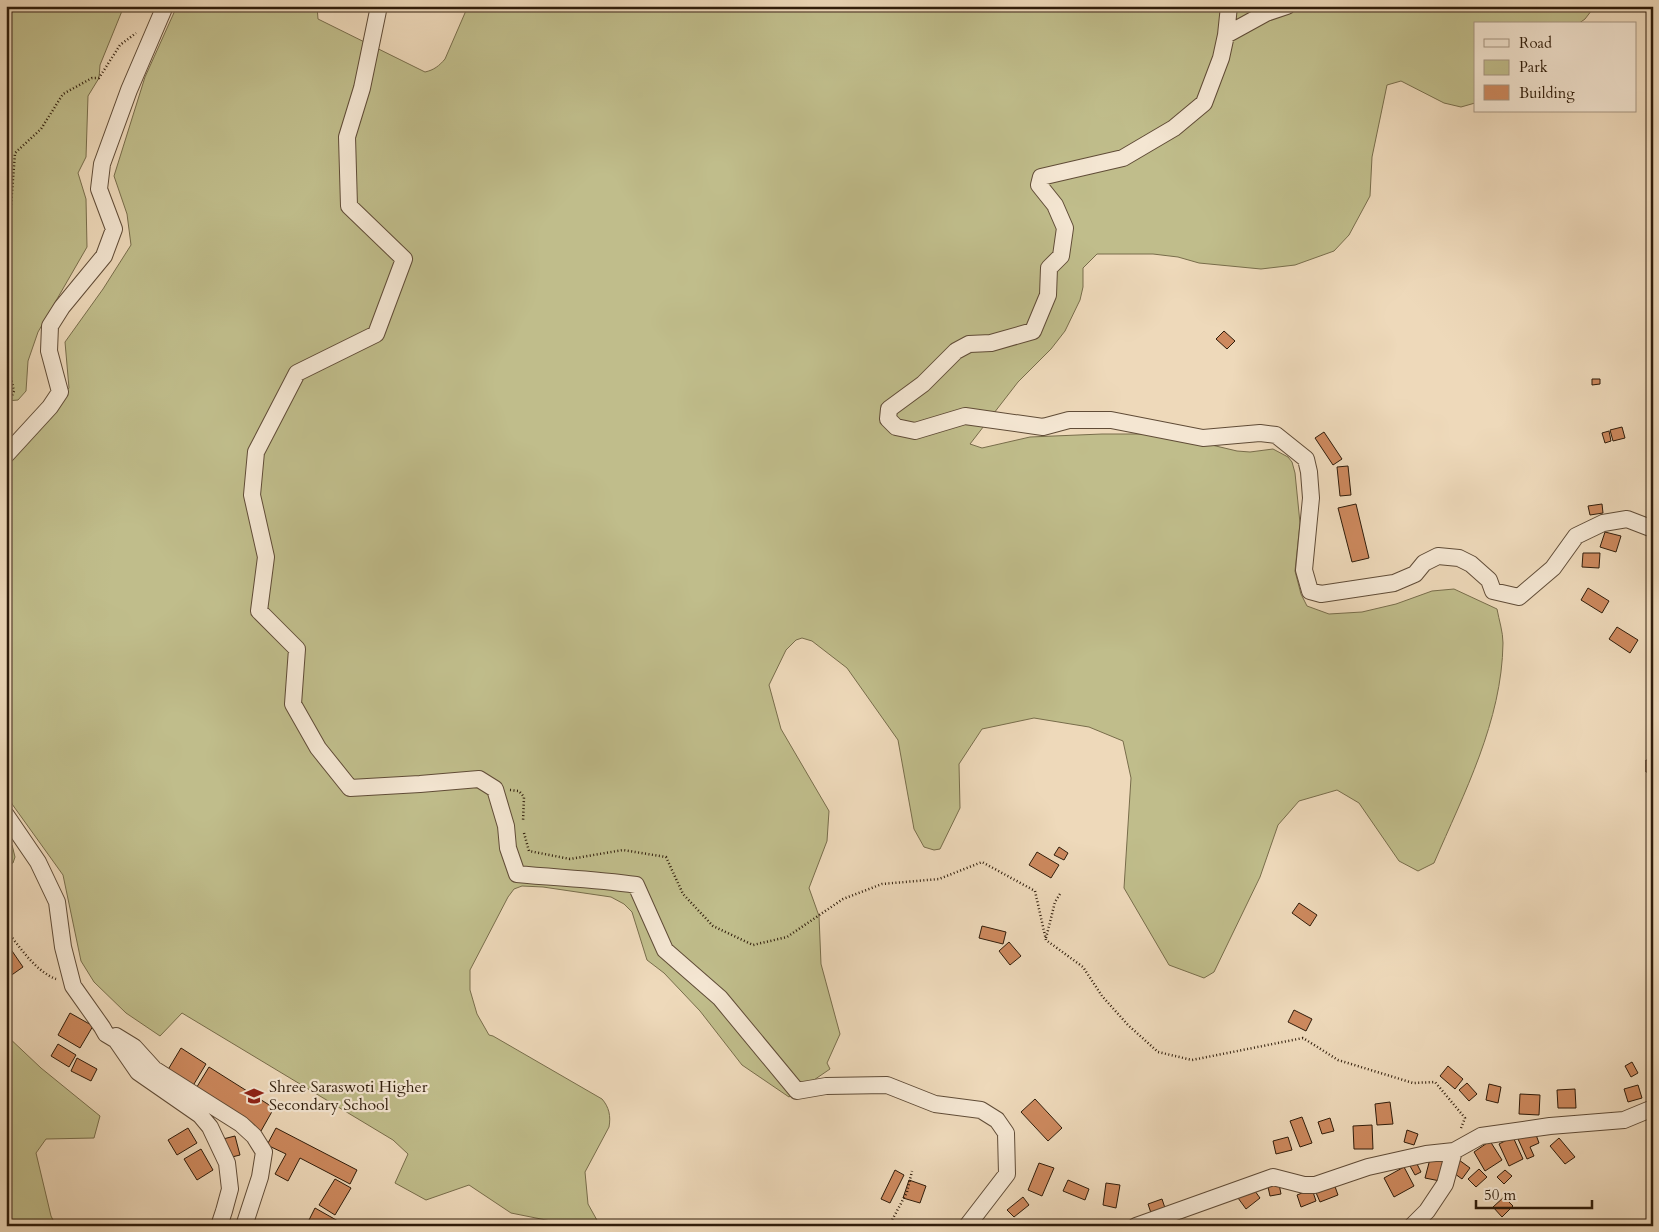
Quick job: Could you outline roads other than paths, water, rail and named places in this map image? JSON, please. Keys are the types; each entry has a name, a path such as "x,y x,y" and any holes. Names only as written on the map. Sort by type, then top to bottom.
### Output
{"street":[{"path":"6,454 50,407 60,392 49,351 50,326 62,307 104,256 114,229 99,189 102,164 129,90 165,6"},
{"path":"379,6 362,88 347,137 349,206 404,258 376,334 297,373 256,452 252,495 266,557 260,611 297,649 293,704 318,748 350,788 479,778 495,789 506,826 508,848 517,874 562,879 599,880 636,885 665,950 720,998 798,1091 826,1086 887,1085 935,1104 981,1110 997,1120 1006,1133 1007,1174 967,1226"},
{"path":"1229,6 1221,58 1204,103 1174,128 1123,158 1041,177 1039,185 1055,205 1065,228 1061,256 1049,268 1048,295 1033,331 991,343 969,344 956,351 922,384 888,410 888,419 896,427 915,431 965,416 1043,427 1069,420 1111,420 1203,438 1260,433 1276,435 1306,459 1310,472 1311,498 1304,570 1310,591 1322,594 1394,583 1415,574 1424,564 1438,556 1459,558 1471,564 1490,580 1493,591 1519,597 1553,568 1576,536 1603,523 1627,519 1653,529"},
{"path":"1226,35 1266,14 1287,6"},
{"path":"6,815 38,862 57,902 63,947 73,986 106,1034 116,1040 138,1072 200,1116 210,1127 227,1163 230,1189 218,1226"},
{"path":"102,1027 134,1047 154,1069 241,1124 254,1136 264,1152 260,1177 244,1226"},
{"path":"1136,1226 1273,1178 1304,1185 1315,1185 1368,1167 1426,1154 1454,1151 1480,1136 1550,1126 1624,1120 1653,1108"},
{"path":"1412,1226 1426,1211 1445,1184 1454,1151"}],"place":[{"name":"Shree Saraswoti Higher Secondary School","path":"254,1096"}]}
